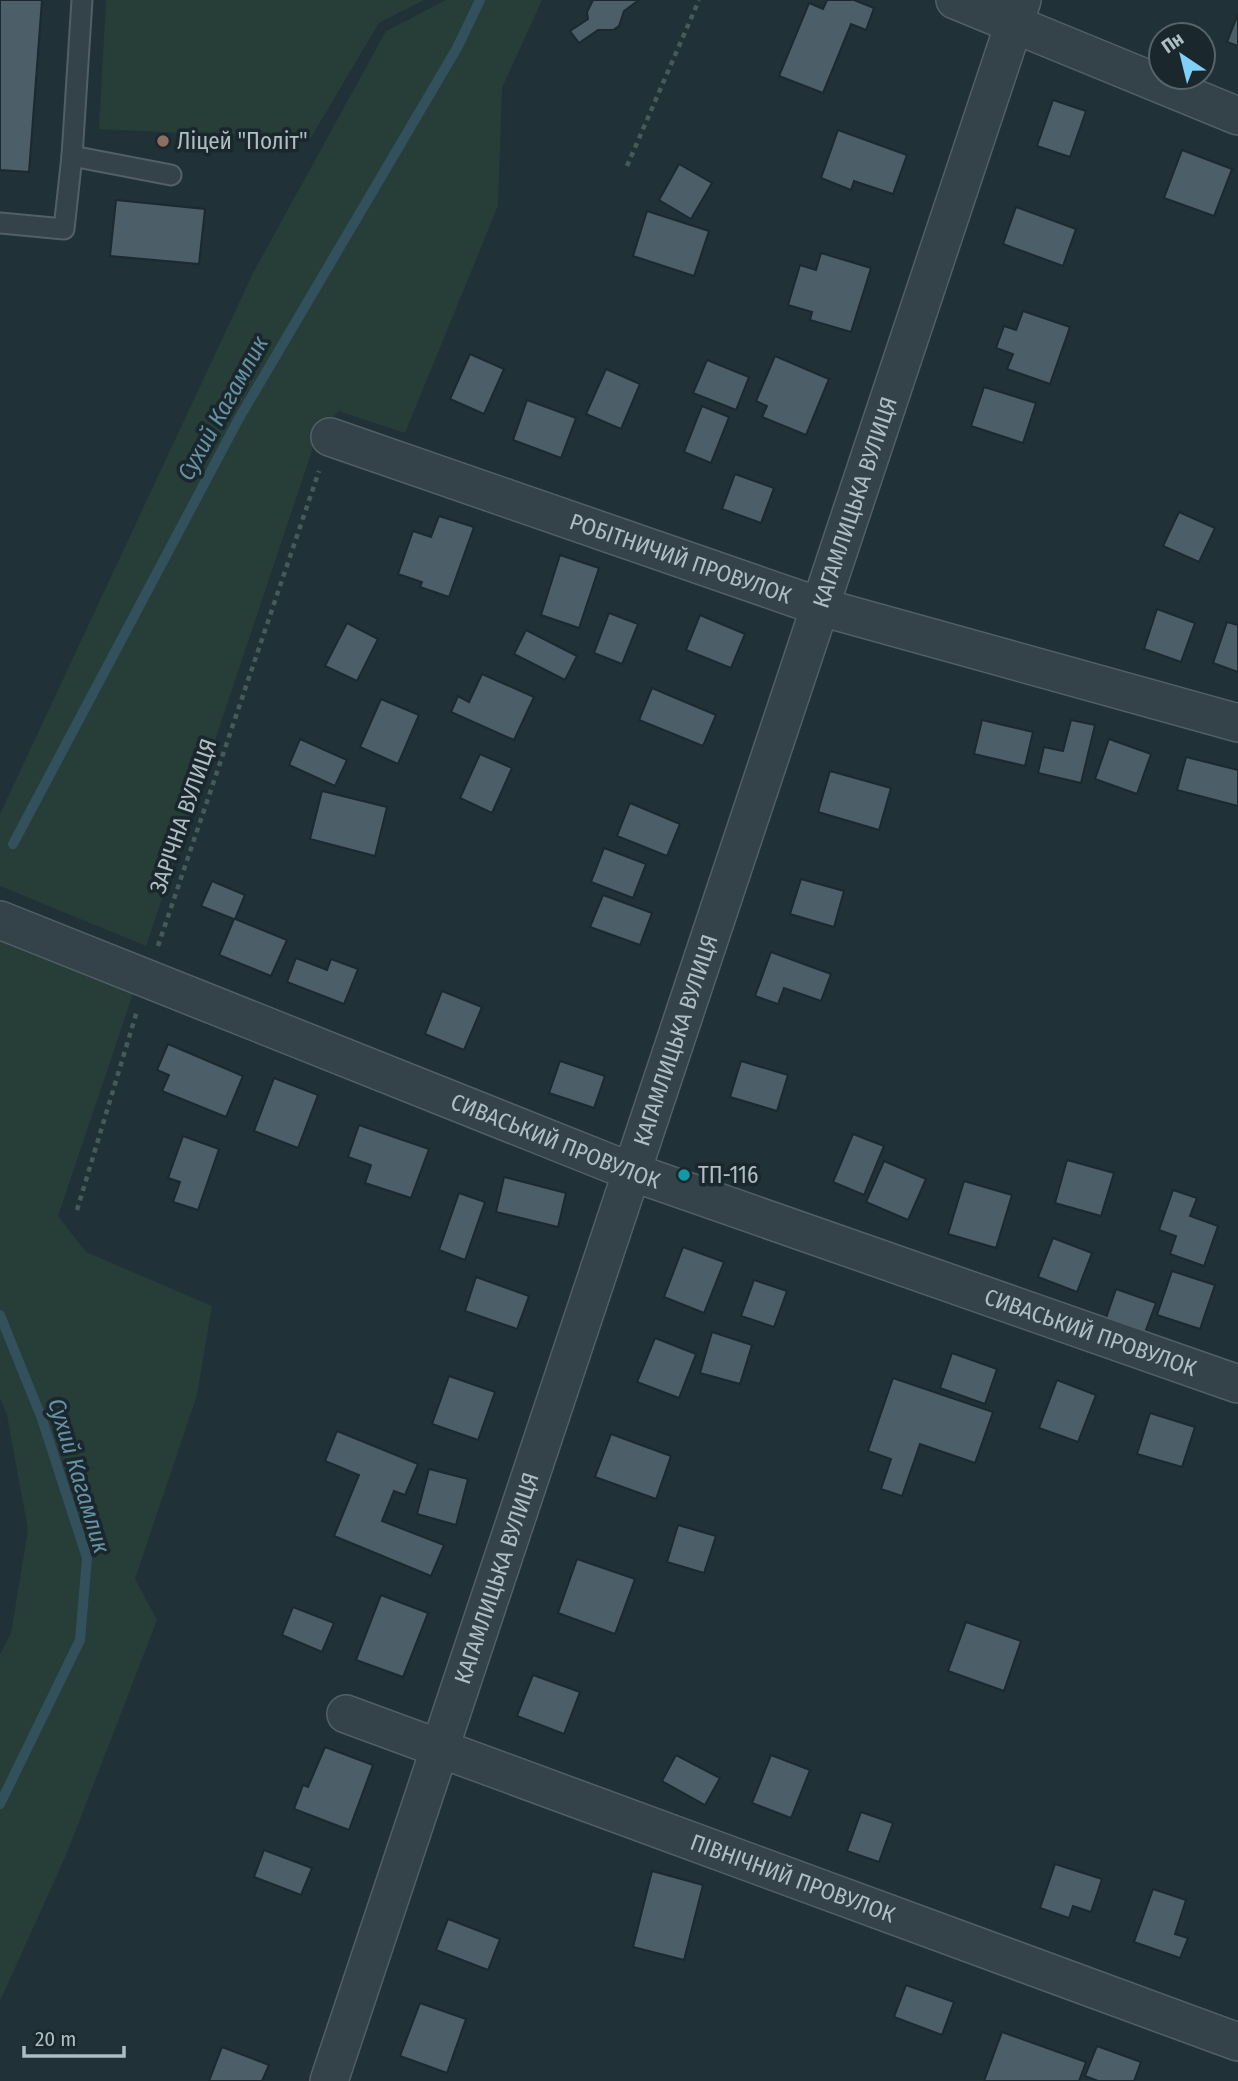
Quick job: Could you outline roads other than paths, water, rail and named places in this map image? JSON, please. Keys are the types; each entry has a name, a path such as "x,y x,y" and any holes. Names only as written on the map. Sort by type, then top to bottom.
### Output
{"street":[{"path":"956,0 1019,12 1238,117"},
{"name":"КАГАМЛИЦЬКА ВУЛИЦЯ","path":"329,2081 1019,12"},
{"name":"РОБІТНИЧИЙ ПРОВУЛОК","path":"330,437 821,607 1238,723"},
{"name":"СИВАСЬКИЙ ПРОВУЛОК","path":"0,920 632,1172 1238,1384"},
{"name":"ПІВНІЧНИЙ ПРОВУЛОК","path":"346,1714 1238,2042"}],"lane":[{"path":"0,223 64,229 72,156 82,0"},
{"path":"72,156 171,175"}],"waterway":[{"name":"Сухий Кагамлик","path":"13,844 238,420 457,48 480,0"},
{"name":"Сухий Кагамлик","path":"0,1315 42,1419 87,1558 80,1640 0,1804"}],"place":[{"name":"Ліцей \"Політ\"","path":"163,141"},
{"name":"ТП-116","path":"684,1175"}]}
